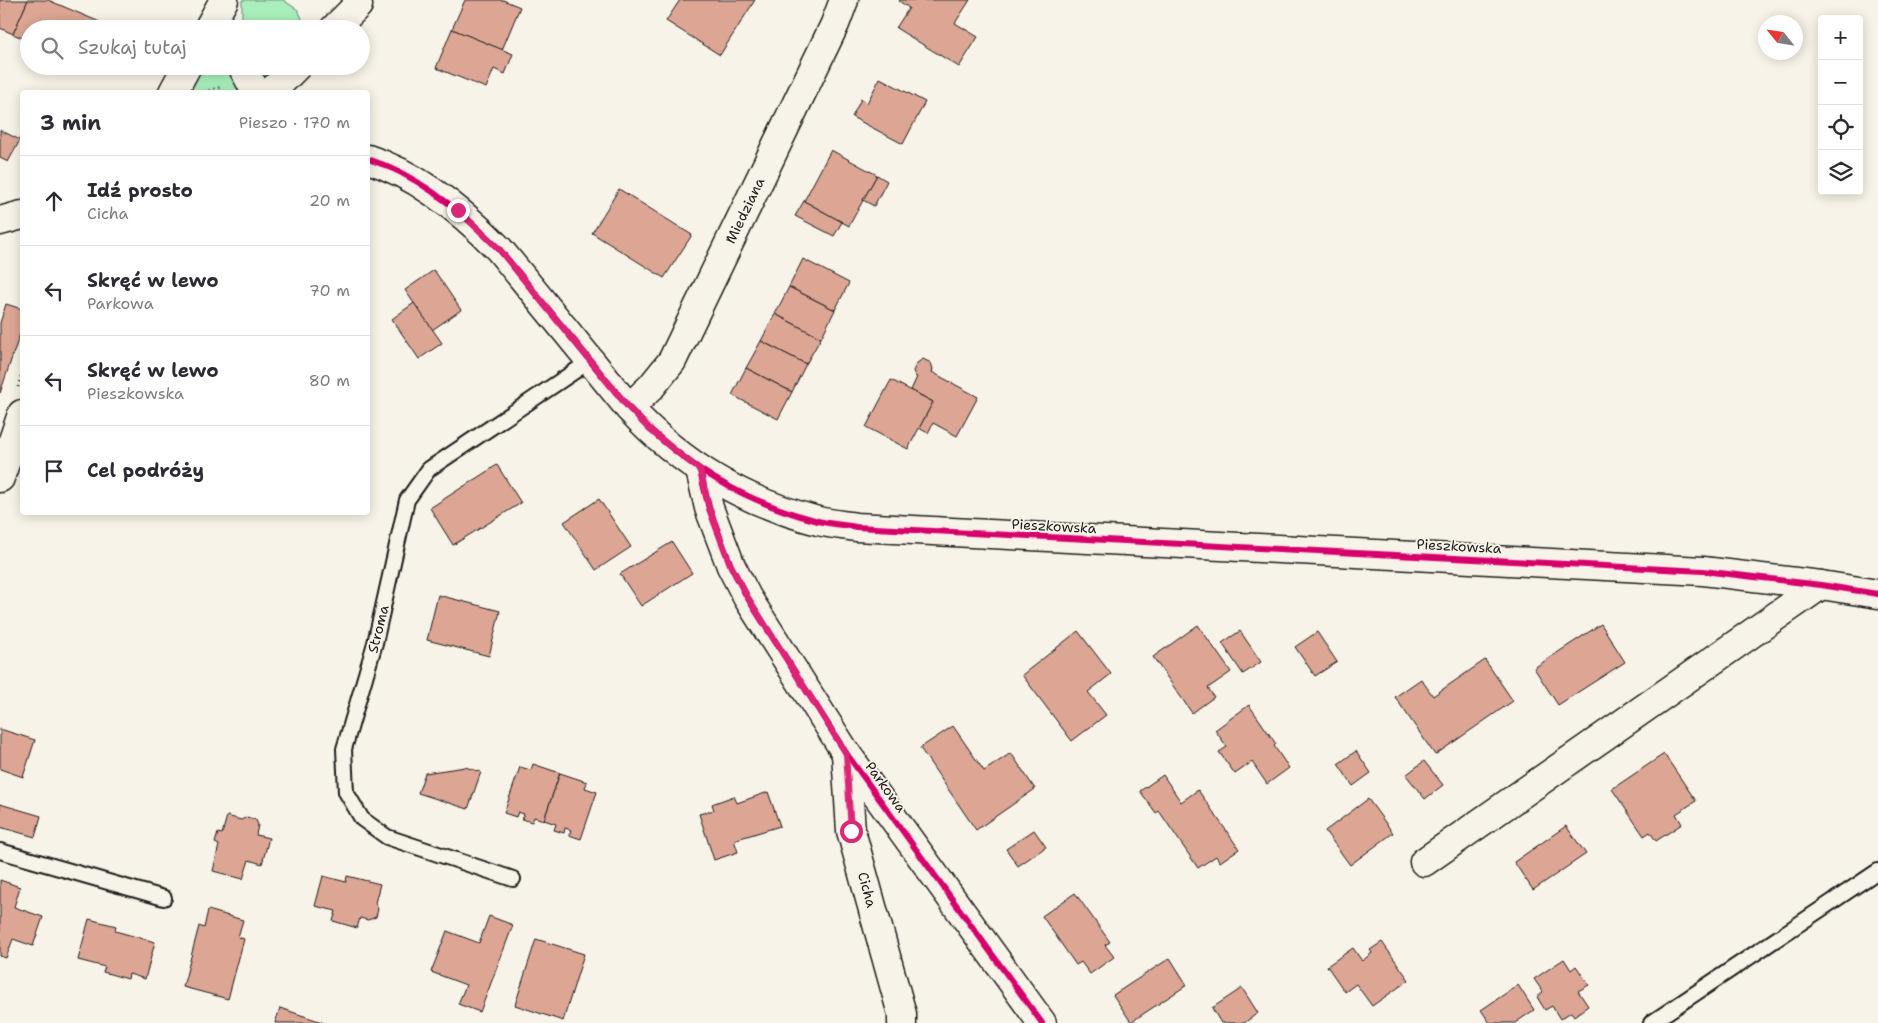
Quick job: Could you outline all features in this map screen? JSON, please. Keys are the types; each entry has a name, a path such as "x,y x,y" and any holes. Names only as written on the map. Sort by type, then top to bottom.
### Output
{"street":[{"path":"213,20 224,0"},
{"path":"224,0 227,20"},
{"path":"343,20 358,5 357,0"},
{"name":"Miedziana","path":"629,408 651,387 672,361 835,24 844,0"},
{"path":"174,90 182,75"},
{"path":"247,75 255,90"},
{"path":"273,90 288,75"},
{"name":"Pieszkowska","path":"370,160 379,162 433,192 478,228 499,249 629,408 650,430 700,470 729,486 772,506 820,522 856,527 1676,570 1821,585 1878,594"},
{"path":"0,221 20,216"},
{"path":"0,478 20,420"},
{"name":"Parkowa","path":"700,470 709,508 731,566 747,596 846,753 1042,1023"},
{"path":"1424,862 1821,585"},
{"name":"Cicha","path":"846,753 851,831 902,1014 902,1023"}],"lane":[{"name":"Stroma","path":"513,879 387,837 362,819 346,792 344,749 375,643 407,500 429,469 590,361"},
{"path":"0,851 164,898"},
{"path":"1651,1023 1878,871"}],"green space":[{"path":"242,0 283,0 298,10 303,20 242,20"},
{"path":"198,75 232,75 241,90 189,90"}],"building":[{"path":"0,0 28,0 13,34 0,28"},
{"path":"28,0 48,0 95,20 20,20 20,37 13,34"},
{"path":"465,0 503,0 520,7 502,50 452,29"},
{"path":"680,0 755,0 720,55 666,21"},
{"path":"900,0 970,0 955,23 978,37 959,67 896,28 909,8"},
{"path":"452,29 513,54 505,74 494,69 486,88 436,68"},
{"path":"880,78 925,102 903,144 852,117 861,99 867,103"},
{"path":"0,130 20,140 8,162 0,158"},
{"path":"831,150 877,175 849,226 804,201"},
{"path":"877,175 887,181 874,206 863,200"},
{"path":"619,189 692,235 664,278 592,233"},
{"path":"804,201 842,222 834,236 795,216"},
{"path":"803,259 849,283 835,310 789,287"},
{"path":"434,270 461,310 432,330 405,290"},
{"path":"789,287 835,310 821,338 775,314"},
{"path":"414,303 442,343 419,359 392,319"},
{"path":"6,304 20,308 20,334 0,393 0,323"},
{"path":"775,314 821,338 806,364 761,341"},
{"path":"761,341 806,364 792,392 746,368"},
{"path":"923,359 931,363 932,372 978,397 957,436 933,423 928,433 919,428 933,402 911,390 917,377 913,371 917,363"},
{"path":"746,368 792,392 778,419 732,395"},
{"path":"891,380 933,402 908,449 866,427"},
{"path":"497,465 521,503 453,545 430,508"},
{"path":"599,499 631,547 596,570 564,522"},
{"path":"672,542 692,573 641,606 620,574"},
{"path":"438,595 500,611 489,656 427,640"},
{"path":"1601,624 1625,662 1558,705 1534,668"},
{"path":"1198,625 1231,672 1208,688 1214,697 1192,713 1153,657"},
{"path":"1078,631 1111,674 1088,692 1106,715 1072,741 1022,675"},
{"path":"1240,631 1261,662 1243,674 1222,643"},
{"path":"1317,632 1337,662 1315,676 1295,647"},
{"path":"1485,660 1513,701 1435,755 1395,697 1421,679 1433,696"},
{"path":"1249,705 1276,744 1274,746 1289,768 1267,784 1252,762 1235,774 1219,752 1227,747 1215,730"},
{"path":"953,726 984,771 1011,753 1035,789 976,830 920,748"},
{"path":"0,729 35,740 23,777 0,769"},
{"path":"1356,751 1371,773 1353,786 1338,764"},
{"path":"1664,754 1696,801 1676,814 1682,824 1656,841 1650,832 1644,836 1612,789"},
{"path":"1424,761 1443,785 1425,799 1406,775"},
{"path":"533,764 560,773 544,820 534,817 532,822 522,819 524,814 518,812 516,817 504,813 520,767 531,770"},
{"path":"465,767 481,772 468,809 418,793 425,773"},
{"path":"560,773 587,782 585,788 597,792 581,839 569,835 571,830 565,828 564,833 554,830 556,824 544,820"},
{"path":"1163,775 1181,802 1198,790 1239,849 1220,862 1216,856 1198,868 1159,811 1156,813 1140,791"},
{"path":"768,792 780,826 734,840 738,852 714,860 699,814 714,810 712,804 734,796 737,803"},
{"path":"1368,799 1393,833 1350,865 1325,831"},
{"path":"0,804 41,816 35,837 0,827"},
{"path":"227,816 241,820 247,817 256,820 258,825 256,835 269,838 262,864 249,860 243,879 213,871 219,845 215,843 218,833 222,834"},
{"path":"1566,826 1586,854 1533,890 1514,862"},
{"path":"1034,830 1046,847 1018,866 1006,849"},
{"path":"323,876 346,882 347,876 380,884 375,903 378,909 376,917 368,920 360,918 357,928 333,921 336,911 315,906"},
{"path":"0,880 20,887 14,907 43,917 33,946 13,939 6,958 0,956"},
{"path":"1075,893 1110,942 1105,945 1114,957 1090,974 1081,962 1076,965 1042,916"},
{"path":"208,910 243,920 238,937 244,939 228,999 183,987 199,926 204,928"},
{"path":"489,916 513,925 480,1012 458,1004 466,985 431,972 447,931 479,943"},
{"path":"89,919 116,926 115,931 155,942 145,979 129,974 128,979 103,972 105,967 78,960"},
{"path":"536,939 584,954 563,1021 515,1005"},
{"path":"1382,942 1409,980 1372,1006 1356,984 1345,992 1327,966 1353,948 1362,961 1372,953 1370,950"},
{"path":"1170,958 1187,985 1131,1022 1113,995"},
{"path":"1564,959 1571,970 1576,966 1589,985 1578,991 1588,1006 1574,1016 1571,1012 1560,1019 1552,1006 1545,1010 1537,997 1543,992 1534,979"},
{"path":"1518,985 1534,1010 1515,1023 1490,1023 1481,1010"},
{"path":"1242,988 1258,1013 1244,1023 1221,1023 1212,1008"},
{"path":"280,1008 322,1022 322,1023 275,1023"}],"cycle path":[{"path":"370,160 387,166 439,196 485,235 499,249 629,408 671,447 715,479 739,492 790,513 818,521 856,527 1703,571 1878,594"},
{"path":"700,470 709,508 731,566 747,597 846,753 1042,1023"}],"route":[{"path":"458,210 499,249 629,408 674,451 700,470 709,508 731,566 747,596 846,753 851,831"}]}
